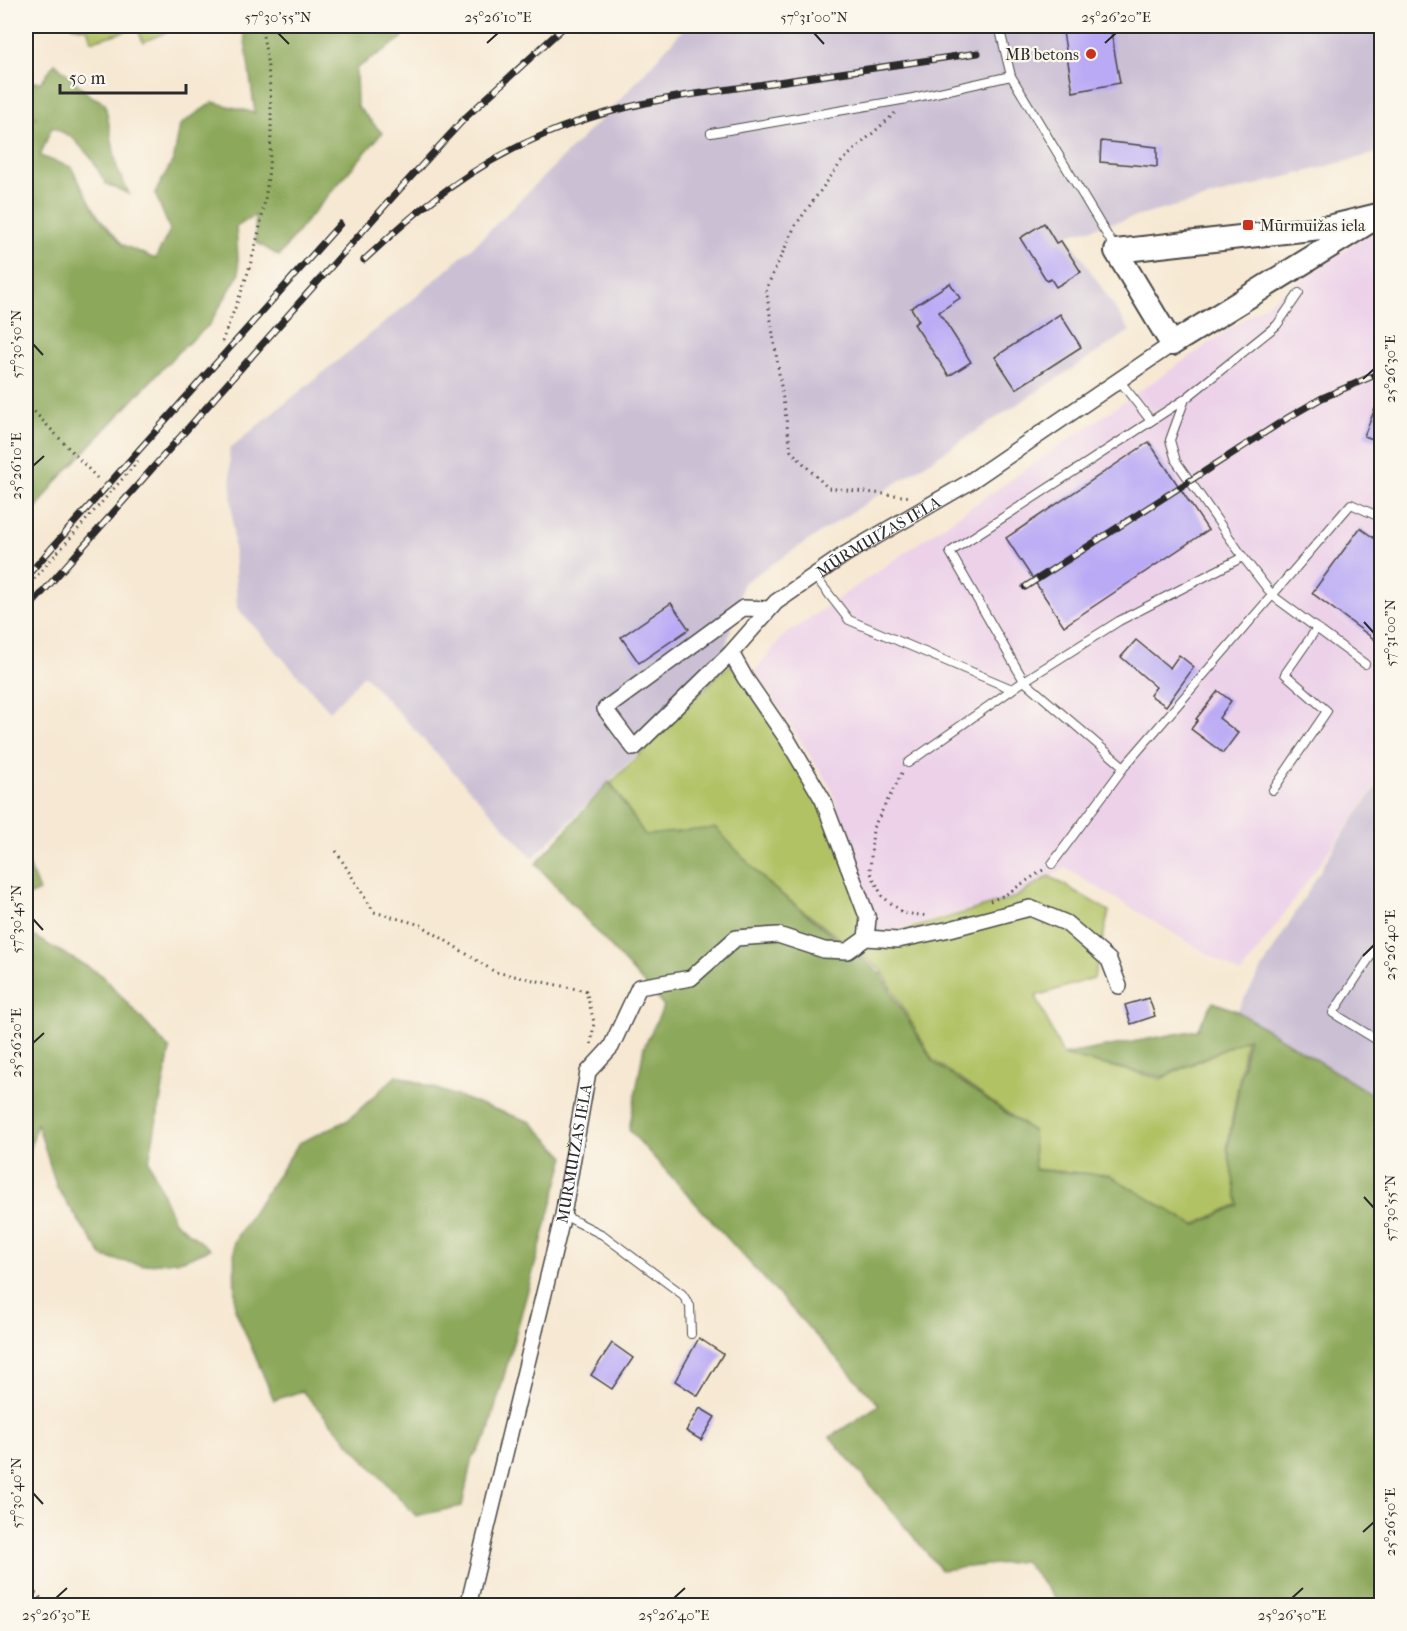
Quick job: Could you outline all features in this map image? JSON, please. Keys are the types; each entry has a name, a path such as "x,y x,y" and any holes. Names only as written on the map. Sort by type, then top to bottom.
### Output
{"street":[{"path":"1172,344 1116,252 1329,228 1380,215"},
{"name":"MŪRMUIŽAS IELA","path":"770,609 743,608 605,709 634,748 731,653 770,609 776,602 844,555 968,483 1172,344 1380,215"},
{"path":"731,653 745,678 787,739 823,800 868,920 866,938 897,940 951,929 1030,908 1066,923 1109,960 1119,986"},
{"name":"MŪRMUIŽAS IELA","path":"468,1605 563,1215 588,1072 611,1047 639,987 691,978 736,938 778,935 824,950 848,951 866,938"}],"lane":[{"path":"999,26 1011,76 1116,252"},
{"path":"711,133 913,98 1011,76"},
{"path":"1125,767 1024,681 950,552 1185,399 1277,325 1299,292"},
{"path":"1119,380 1151,422"},
{"path":"1185,399 1170,440 1176,461 1273,596 1365,664"},
{"path":"1052,864 1125,767 1351,504 1382,518"},
{"path":"908,763 1012,689 1119,621 1243,557"},
{"path":"814,575 849,620 1012,689"},
{"path":"1273,790 1327,711 1285,675 1317,628"},
{"path":"1382,939 1333,1013 1382,1043"},
{"path":"563,1215 603,1235 682,1294 690,1306 692,1334"}],"path":[{"path":"222,342 250,265 267,195 271,122 267,50 261,26"},
{"path":"913,98 842,161 795,226 766,289 791,451 828,488 939,500"},
{"path":"26,403 97,478"},
{"path":"26,588 140,459"},
{"path":"908,763 873,828 870,871 882,896 903,913 937,915"},
{"path":"336,851 374,912 421,925 495,972 586,992 594,1022 588,1072"},
{"path":"985,902 1005,895 1052,864"},
{"path":"26,1585 50,1605"}],"shaded area":[{"path":"686,26 1381,26 1381,152 1067,235 1130,331 743,583 719,672 533,858 364,675 330,711 237,608 229,449 417,296 477,243 620,100"},
{"path":"1381,225 1381,778 1241,974 1065,868 1016,897 879,934 831,788 755,671 782,637"},
{"path":"1381,780 1381,1100 1237,1011 1338,841"}],"green space":[{"path":"71,26 181,26 143,42 137,28 92,41 87,29"},
{"path":"243,26 405,26 402,38 356,69 357,106 382,133 279,256 256,242 255,215 236,227 239,274 209,325 178,352 56,482 26,523 26,128 36,117 26,114 26,82 41,82 55,63 89,95 105,103 117,168 129,194 106,184 91,158 72,137 52,127 40,156 71,167 98,216 123,245 155,259 170,230 155,193 174,158 180,125 213,102 255,113"},
{"path":"732,664 816,792 880,938 1016,897 1049,876 1109,911 1094,978 1036,996 1063,1055 1161,1079 1246,1039 1227,1148 1238,1204 1194,1225 1107,1175 1033,1169 1033,1131 933,1060 882,971 770,885 716,830 645,835 611,783 719,674"},
{"path":"609,782 645,835 716,828 768,884 880,973 933,1062 1033,1132 1035,1170 1109,1175 1195,1226 1238,1205 1228,1149 1248,1038 1162,1077 1062,1055 1197,1030 1213,1002 1237,1011 1381,1100 1381,1605 1061,1605 1024,1561 941,1570 830,1437 879,1405 629,1130 644,1047 664,1006 536,864"},
{"path":"26,858 39,891 26,897"},
{"path":"26,932 102,975 170,1050 149,1161 174,1221 210,1249 183,1260 142,1265 103,1257 57,1188 37,1123 26,1165"},
{"path":"397,1075 531,1122 565,1157 487,1437 472,1458 462,1506 416,1516 302,1391 274,1400 235,1309 234,1241 299,1143 348,1120"}],"building":[{"name":"MB betons","path":"1062,26 1110,26 1120,83 1073,92"},
{"path":"1101,141 1157,147 1157,167 1100,162"},
{"path":"1044,223 1056,243 1061,241 1081,272 1056,287 1051,279 1047,281 1020,238"},
{"path":"950,283 960,298 939,312 971,362 949,376 914,324 919,321 911,308"},
{"path":"1060,314 1081,347 1016,389 995,357"},
{"path":"1382,394 1382,442 1364,436"},
{"path":"1149,442 1208,530 1064,626 1006,538"},
{"path":"1360,528 1382,544 1382,645 1312,593"},
{"path":"671,603 689,629 639,663 621,637"},
{"path":"1136,640 1170,668 1179,655 1194,667 1166,706 1150,695 1156,687 1121,657"},
{"path":"1218,691 1231,701 1219,718 1238,733 1223,753 1191,729"},
{"path":"1149,998 1155,1016 1131,1024 1125,1005"},
{"path":"699,1338 723,1354 698,1396 675,1381"},
{"path":"612,1343 633,1358 612,1389 591,1375"},
{"path":"700,1408 715,1417 701,1440 686,1431"}],"railway":[{"path":"26,611 466,117 565,26"},
{"path":"364,260 415,214 483,166 545,134 577,122 645,103 682,96 978,53"},
{"path":"26,577 340,224"},
{"path":"1025,587 1289,417 1322,398 1382,372"}],"place":[{"name":"MB betons","path":"1091,54"},
{"name":"Mūrmuižas iela","path":"1248,225"}]}
